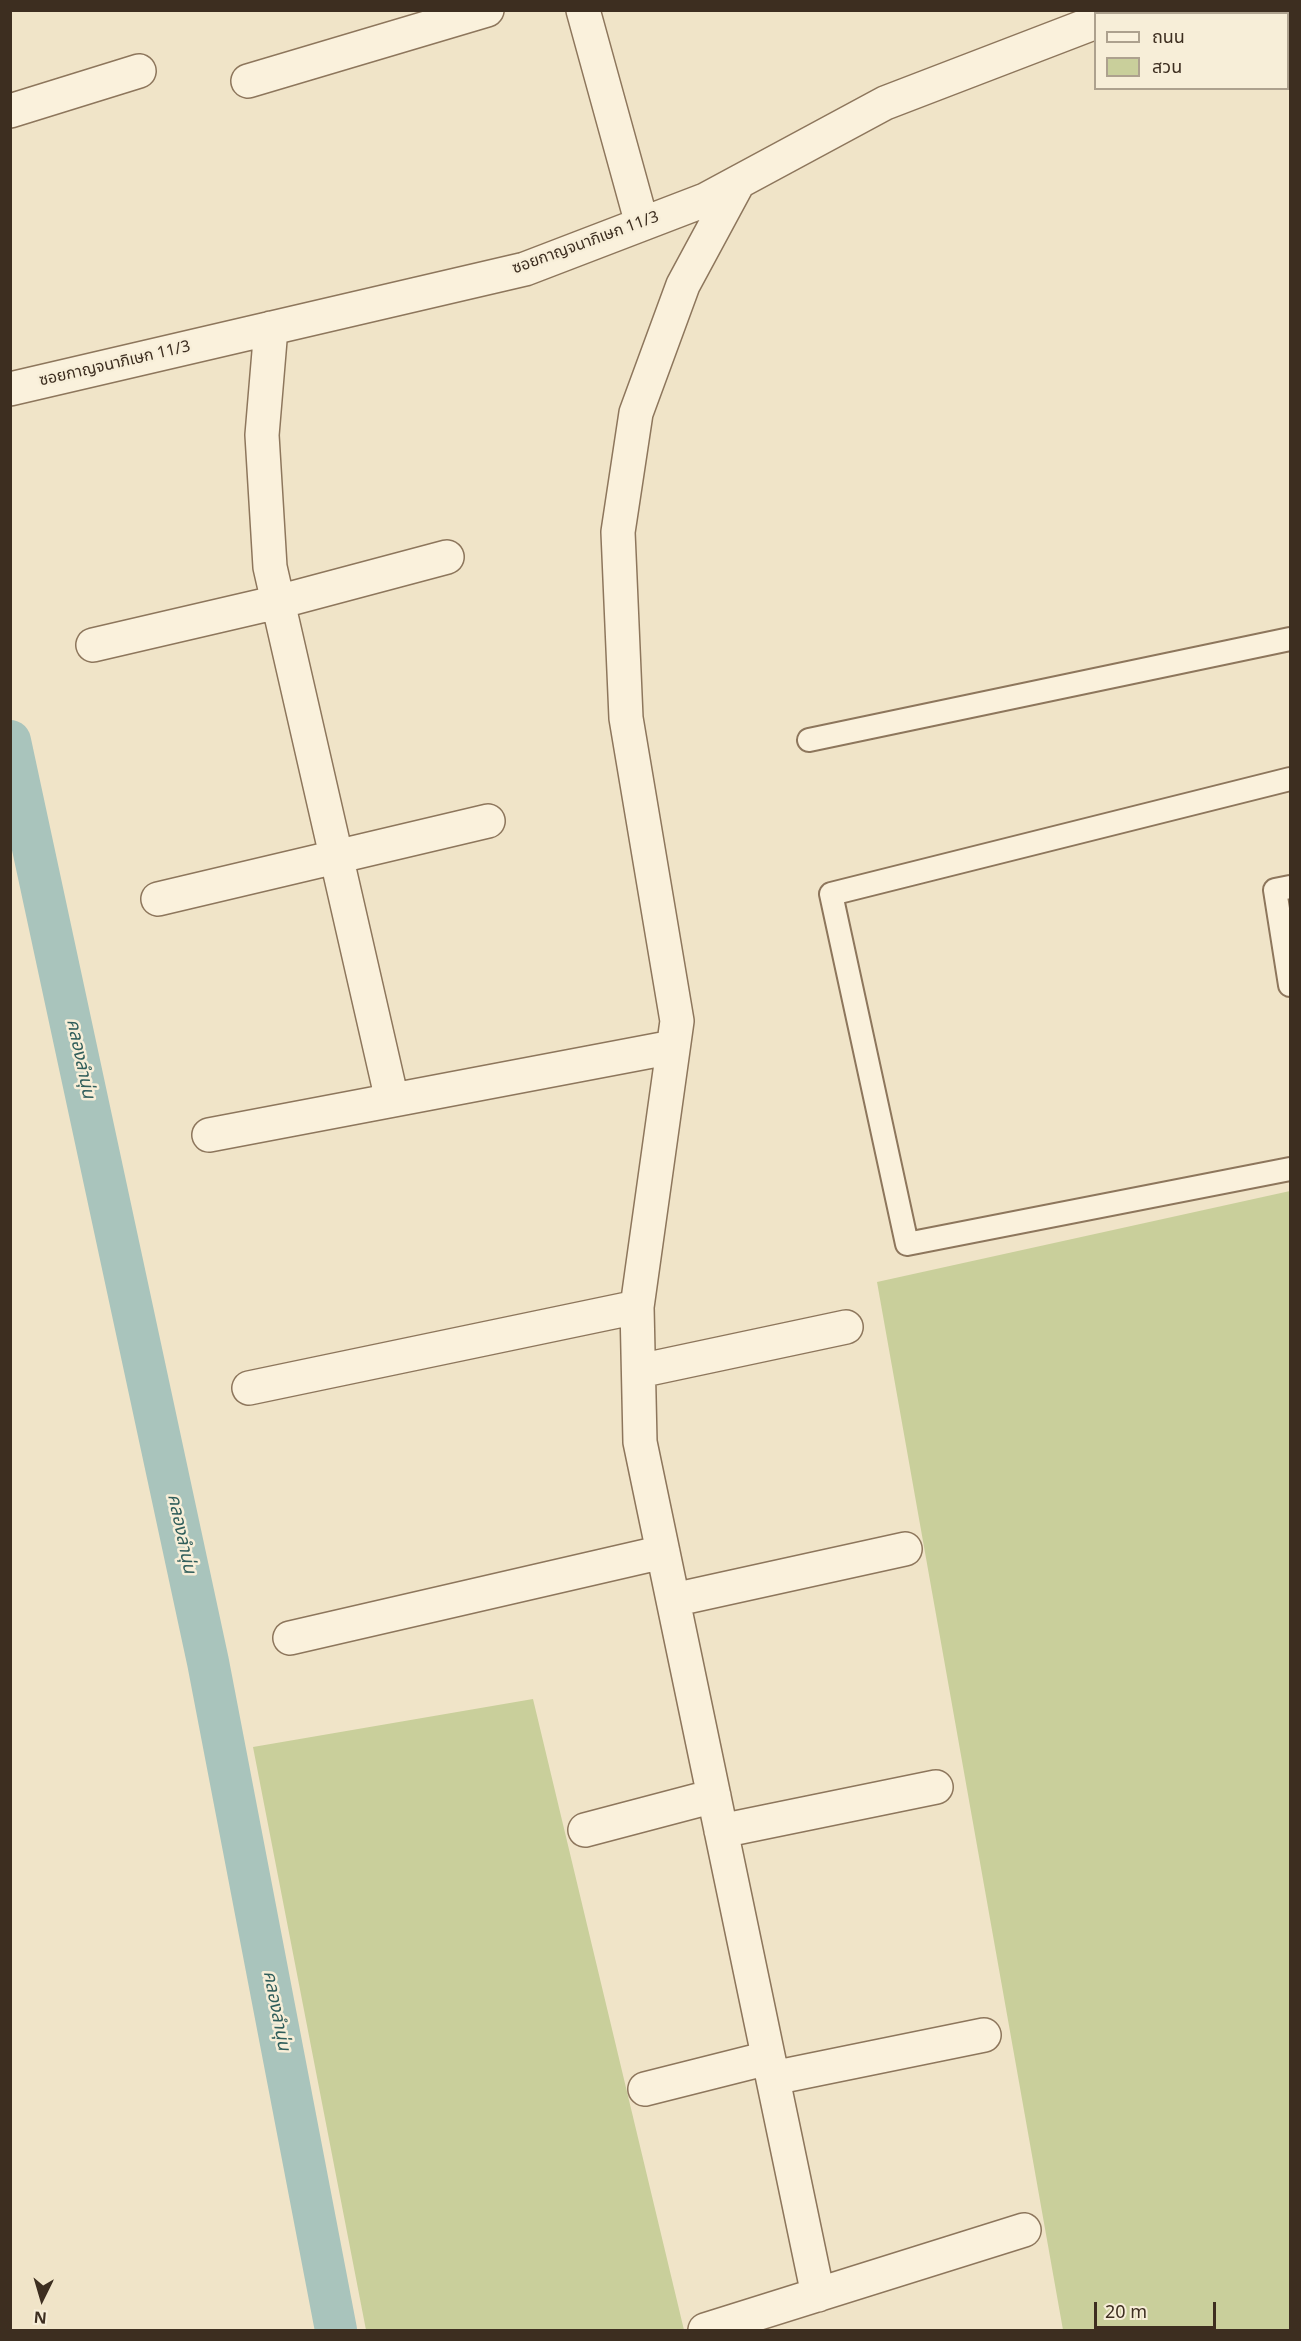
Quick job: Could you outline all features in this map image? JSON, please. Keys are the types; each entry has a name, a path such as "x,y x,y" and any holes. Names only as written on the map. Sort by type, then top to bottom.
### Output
{"street":[{"path":"248,81 487,10"},
{"path":"583,10 642,224"},
{"name":"ซอยกาญจนาภิเษก 11/3","path":"10,389 525,269 705,200 885,103 1094,22"},
{"path":"10,111 140,71"},
{"path":"738,183 683,285 636,413 618,532 626,718 677,1022 637,1307 640,1442 818,2295"},
{"path":"271,328 262,435 270,567 392,1100"},
{"path":"93,645 278,602 447,557"},
{"path":"158,898 488,821"},
{"path":"209,1135 673,1047"},
{"path":"249,1388 637,1307"},
{"path":"639,1371 846,1327"},
{"path":"673,1600 904,1549"},
{"path":"290,1638 663,1552"},
{"path":"721,1831 936,1787"},
{"path":"585,1830 714,1796"},
{"path":"645,2090 984,2035"},
{"path":"705,2331 1024,2230"}],"lane":[{"path":"809,740 1290,639"},
{"path":"1290,779 831,894 907,1244 1290,1169"},
{"path":"1290,887 1275,890 1290,986"}],"green space":[{"path":"1290,1191 1290,2330 1063,2330 877,1282"},
{"path":"533,1699 684,2330 366,2330 253,1747"}],"waterway":[{"name":"คลองลำนุ่น","path":"10,741 208,1662 336,2330"}]}
